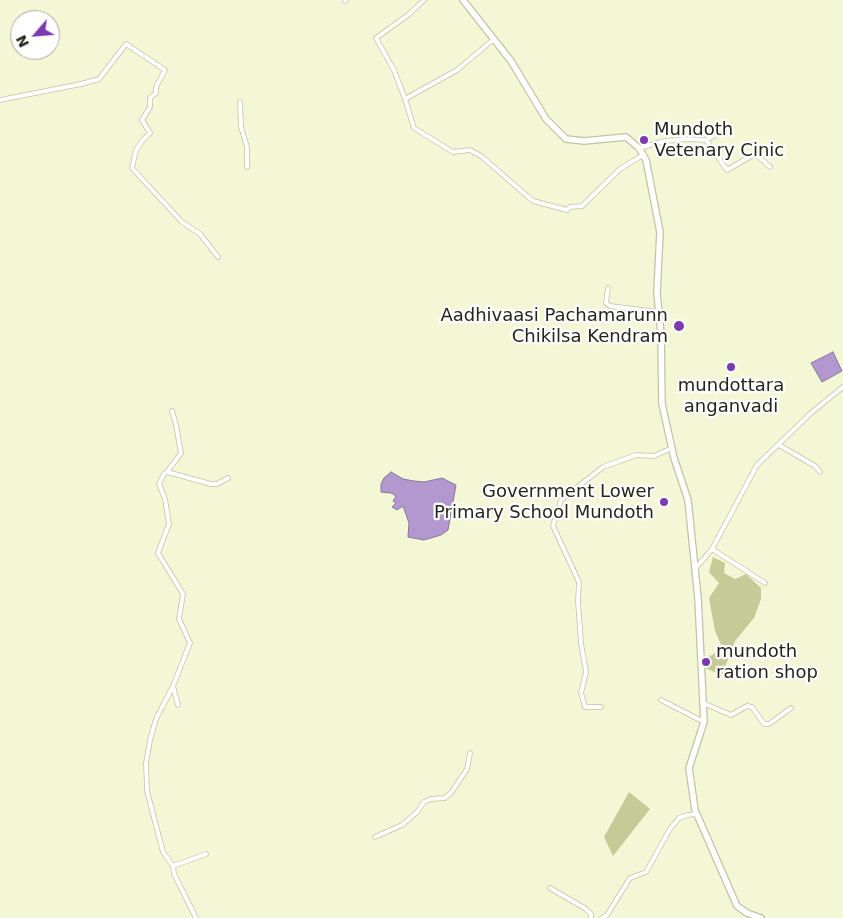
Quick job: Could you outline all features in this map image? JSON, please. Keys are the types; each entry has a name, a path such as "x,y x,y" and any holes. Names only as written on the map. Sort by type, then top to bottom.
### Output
{"main road":[{"path":"463,0 494,39 546,119 566,139 584,141 626,137 639,148 646,160 660,232 657,293 661,334 662,404 672,448 688,500 695,570 704,722 689,768 696,814 737,906 747,913 761,918"}],"street":[{"path":"424,0 408,15 376,38 394,70 414,128 453,152 470,150 482,156 533,201 567,210 570,207 582,206 620,170 643,155"},
{"path":"405,98 457,70 494,39"},
{"path":"0,100 100,79 126,44 166,70 156,87 156,92 150,98 150,107 142,120 150,133 136,150 132,168 182,222 200,234 218,257"},
{"path":"240,102 241,127 247,147 247,167"},
{"path":"639,148 665,141 706,140 715,136 712,129"},
{"path":"706,140 727,170 753,155 759,156 770,167"},
{"path":"608,288 606,303 610,306 659,312"},
{"path":"695,570 712,549 757,465 811,413 843,387"},
{"path":"172,411 181,453 164,474 159,484 165,499 169,524 158,553 183,594 179,619 190,642 173,686 156,719 146,763 147,791 163,852 173,866 174,874 196,918"},
{"path":"779,445 815,466 820,472"},
{"path":"601,707 585,707 581,693 586,672 580,634 579,582 553,526 561,500 603,467 636,455 654,456 672,448"},
{"path":"167,472 211,484 217,484 228,478"},
{"path":"712,549 765,583"},
{"path":"173,686 178,705"},
{"path":"661,700 704,722"},
{"path":"703,703 731,715 747,706 752,707 764,724 768,724 791,708"},
{"path":"375,837 402,824 417,812 424,802 431,799 445,798 467,769 470,753"},
{"path":"602,918 607,915 630,878 646,872 670,829 679,818 688,814 696,814"},
{"path":"173,866 206,854"},
{"path":"550,888 586,909 591,918"}],"green space":[{"path":"713,557 725,563 724,573 735,579 746,574 761,588 761,599 754,618 735,641 722,675 700,666 708,657 723,649 715,631 709,598 719,583 709,572"},
{"path":"629,792 650,809 613,856 604,837"}],"shaded area":[{"path":"833,352 842,371 822,382 811,363"},
{"path":"391,472 403,479 424,482 442,478 456,485 448,530 441,535 424,540 408,537 409,523 403,506 397,510 392,507 396,503 393,501 396,496 391,493 381,492 381,484 384,478"}],"place":[{"name":"Mundoth Vetenary Cinic","path":"644,140"},
{"name":"Aadhivaasi Pachamarunn Chikilsa Kendram","path":"679,326"},
{"name":"mundottara anganvadi","path":"731,367"},
{"name":"Government Lower Primary School Mundoth","path":"664,502"},
{"name":"mundoth ration shop","path":"706,662"}]}
